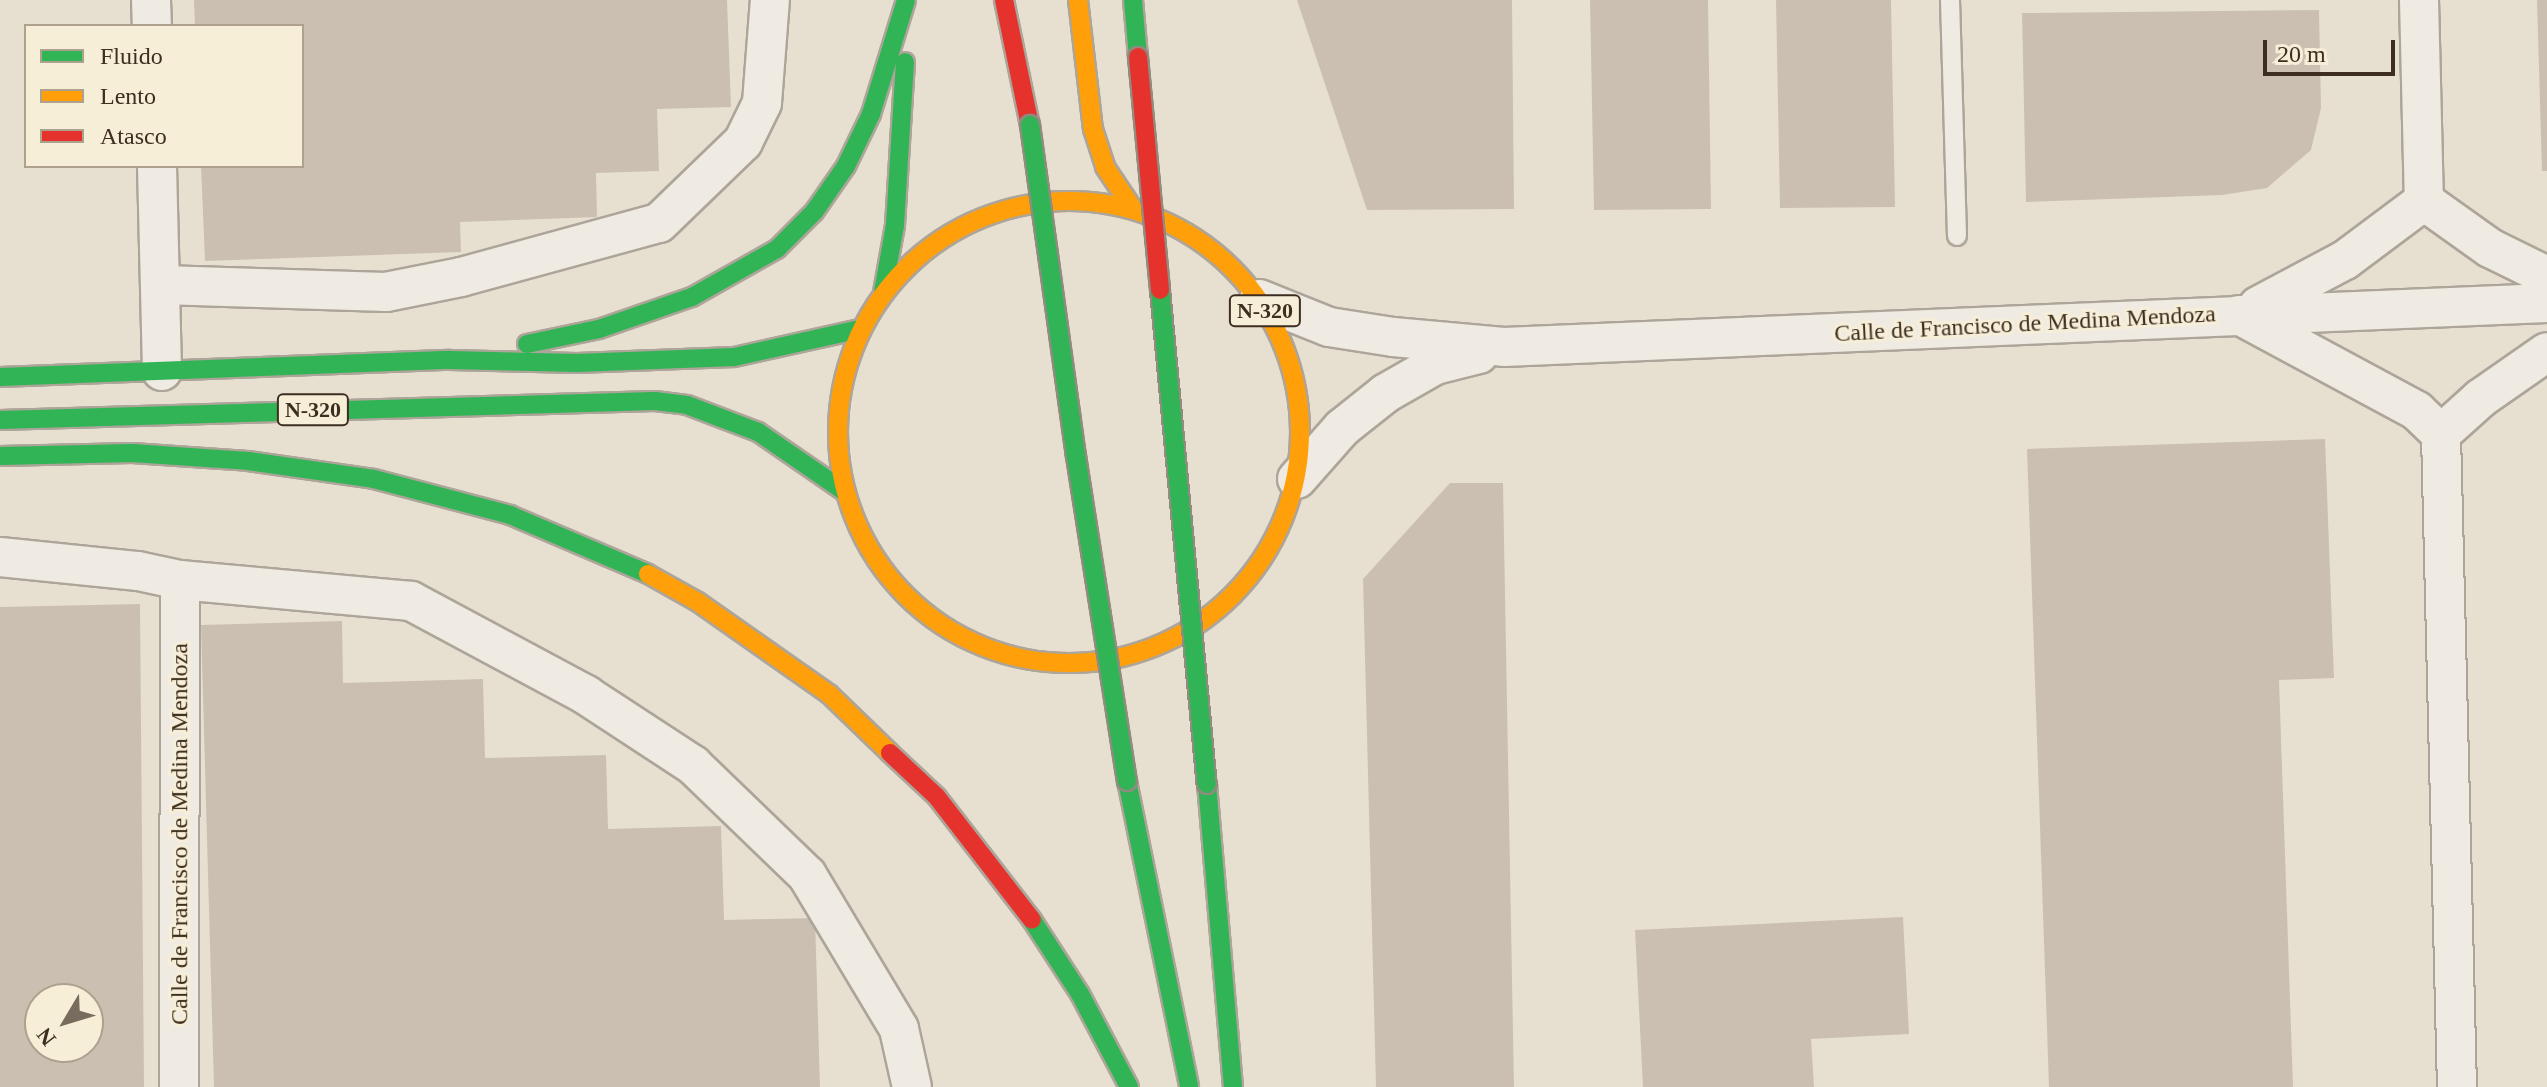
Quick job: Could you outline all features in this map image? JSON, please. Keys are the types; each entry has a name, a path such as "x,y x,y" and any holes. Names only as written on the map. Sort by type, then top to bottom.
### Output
{"highway":[{"name":"N-320","path":"883,292 895,225 907,0"},
{"name":"N-320","path":"450,360 599,329 650,313 734,276 777,249 814,212 846,166 871,114 907,0"},
{"path":"1004,0 1030,125 1076,456 1127,781 1189,1087"},
{"path":"1025,0 1030,125"},
{"path":"1078,0 1093,129 1105,167 1133,209"},
{"path":"1133,0 1233,1087"},
{"name":"N-320","path":"1068,200 1133,209 1181,229 1224,260 1259,299 1288,355 1301,416 1297,479 1274,544 1232,599 1176,640 1111,662 1041,664 974,645 915,608 871,555 844,491 836,436 842,381 860,329 883,292 944,235 1003,209 1068,200"},
{"name":"N-320","path":"0,377 450,360 577,363 734,357 860,329"},
{"name":"N-320","path":"0,420 655,401 687,405 758,432 844,491"},
{"path":"0,456 132,453 248,461 374,479 510,515 631,567 698,602 829,694 937,797 1037,926 1080,994 1129,1087"}],"street":[{"path":"151,0 152,24"},
{"path":"162,285 386,292 461,277 659,223 743,142 762,103 770,0"},
{"path":"2419,0 2424,201"},
{"path":"157,168 162,371"},
{"path":"2424,201 2490,248 2547,276"},
{"path":"2238,315 2303,285 2345,260 2424,201"},
{"name":"Calle de Francisco de Medina Mendoza","path":"1259,299 1329,327 1393,337 1504,347 2547,303"},
{"path":"2238,315 2417,411 2441,434 2457,1087"},
{"name":"Calle de Francisco de Medina Mendoza","path":"1297,479 1342,428 1386,393 1435,365 1504,347"},
{"path":"2441,434 2481,398 2547,352"},
{"path":"0,557 138,571 180,580 411,601 586,695 693,765 807,875 899,1029 912,1087"},
{"name":"Calle de Francisco de Medina Mendoza","path":"179,1087 180,580"}],"lane":[{"path":"1950,0 1957,236"}],"building":[{"path":"194,0 727,0 731,107 657,109 659,171 596,173 597,217 460,222 461,252 205,261 201,168 304,168 304,24 195,24"},
{"path":"1297,0 1512,0 1514,209 1367,210"},
{"path":"1590,0 1708,0 1711,209 1594,210"},
{"path":"1776,0 1891,0 1895,207 1780,208"},
{"path":"2537,0 2547,0 2547,171 2542,171"},
{"path":"2319,10 2321,108 2311,150 2267,188 2222,195 2026,202 2022,13"},
{"path":"2325,439 2334,678 2279,680 2293,1087 2049,1087 2027,449"},
{"path":"1450,483 1503,483 1514,1087 1376,1087 1363,579"},
{"path":"140,604 144,1087 0,1087 0,607"},
{"path":"342,621 343,683 483,679 485,758 606,755 608,829 721,826 724,920 815,918 820,1087 214,1087 201,625"},
{"path":"1903,917 1909,1034 1811,1039 1814,1087 1643,1087 1635,930"}],"traffic: fast":[{"path":"527,344 599,329 692,297 777,249 814,212 846,166 871,114 906,0"},
{"path":"1133,0 1138,57"},
{"path":"883,292 895,225 905,62"},
{"path":"1030,125 1076,456 1127,781"},
{"path":"1160,290 1207,784"},
{"path":"0,377 450,360 577,363 734,357 860,329"},
{"path":"0,420 655,401 687,405 758,432 844,491"},
{"path":"0,456 132,453 248,461 374,479 510,515 648,574"},
{"path":"1127,781 1189,1087"},
{"path":"1207,784 1233,1087"},
{"path":"1032,920 1080,994 1129,1087"}],"traffic: slow":[{"path":"1078,0 1093,129 1105,167 1133,209"},
{"path":"1069,201 1114,205 1158,218 1198,240 1233,268 1261,303 1283,343 1296,387 1300,432 1296,477 1283,521 1261,561 1233,596 1198,624 1158,646 1114,659 1069,663 1024,659 980,646 940,624 905,596 877,561 855,521 842,477 838,432 842,387 855,343 877,303 905,268 940,240 980,218 1024,205 1069,201"},
{"path":"648,574 698,602 829,694 890,753"}],"traffic: jam":[{"path":"1004,0 1030,125"},
{"path":"1138,57 1160,290"},
{"path":"890,753 937,797 1032,920"}]}
